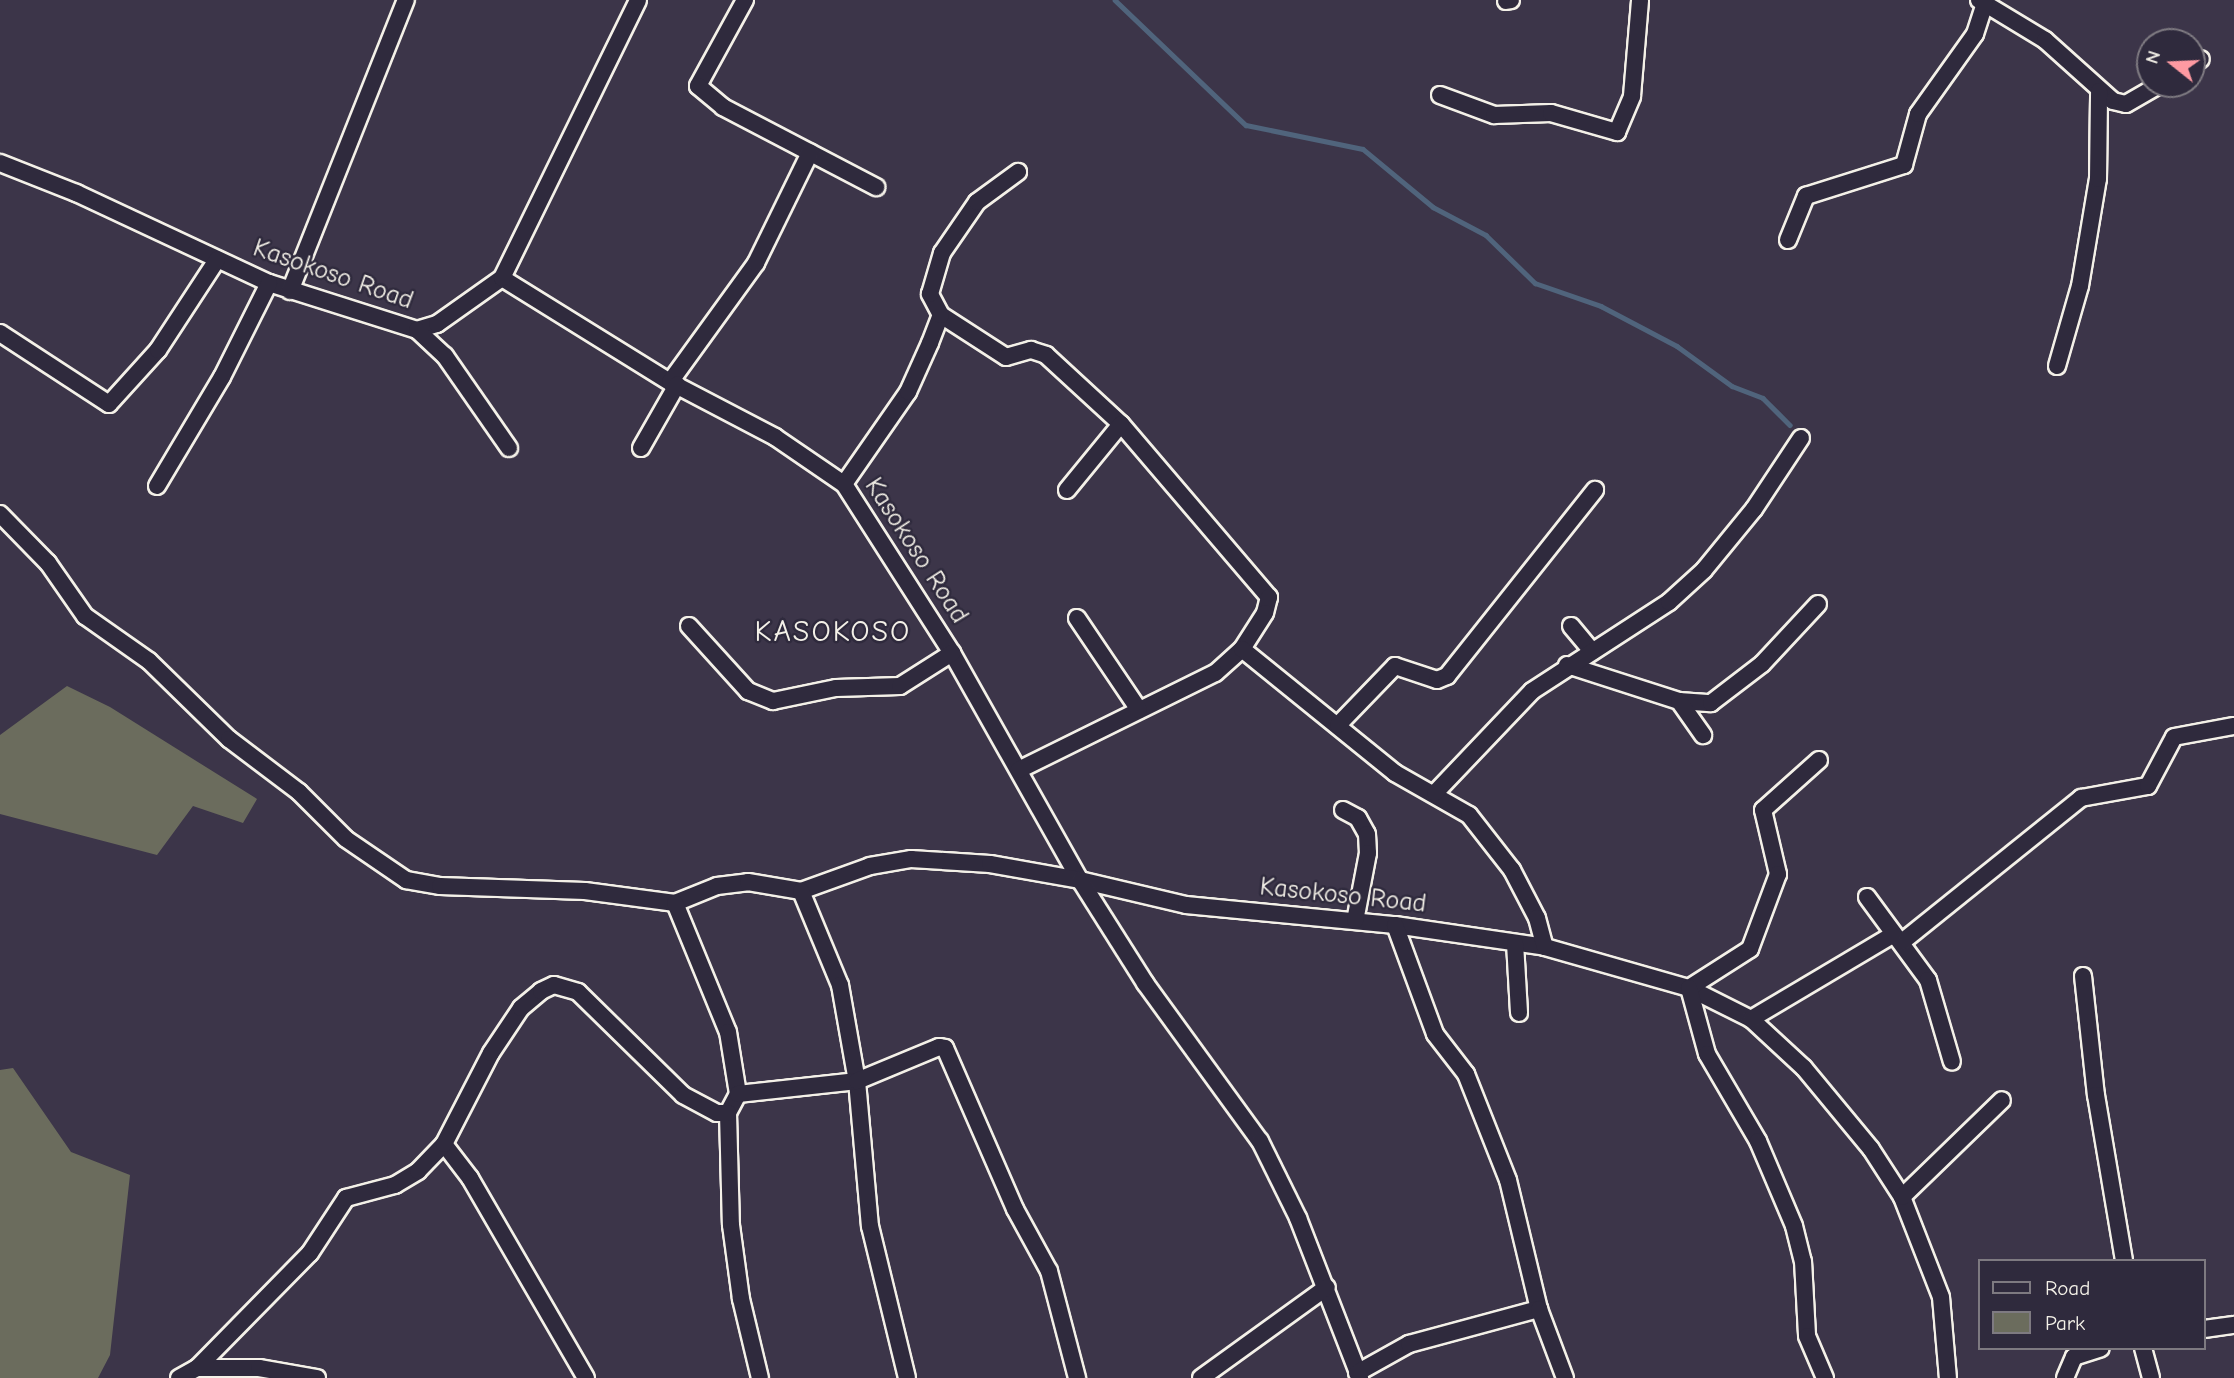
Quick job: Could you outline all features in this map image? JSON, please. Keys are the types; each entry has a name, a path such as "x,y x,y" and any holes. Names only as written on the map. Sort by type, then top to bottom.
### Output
{"street":[{"path":"290,291 406,0"},
{"path":"502,278 638,0"},
{"path":"745,0 698,86 723,107 876,187"},
{"path":"1440,95 1494,115 1550,113 1617,132 1632,96 1640,0"},
{"path":"1788,240 1806,196 1904,165 1918,114 1971,41 1982,2 2045,40 2099,91 2126,104 2136,98"},
{"path":"2057,366 2080,286 2098,178 2099,91"},
{"path":"641,448 674,384 756,263 810,153"},
{"name":"Kasokoso Road","path":"0,163 76,192 269,283 417,330 437,324 502,278 674,384 775,436 844,484 952,653 1080,880 1186,905 1395,925 1545,947 1689,988 1751,1019 1804,1068 1871,1149 1902,1197 1941,1297 1948,1378"},
{"path":"1018,172 977,202 942,253 930,294 941,315 1006,357 1042,352 1121,424 1267,592 1265,613 1242,649 1205,679 1019,770"},
{"path":"0,333 109,404 158,350 218,260"},
{"path":"157,486 216,388 269,283"},
{"path":"844,484 908,392 941,315"},
{"path":"417,330 445,356 509,448"},
{"path":"1067,490 1121,424"},
{"path":"1435,793 1532,691 1567,665 1669,602 1704,570 1754,509 1801,438"},
{"path":"1338,725 1395,666 1437,680 1447,676 1595,490"},
{"path":"0,514 48,563 85,616 149,661 229,739 299,792 381,867 406,880 439,886 585,891 676,903 732,883 748,882 801,891 870,866 911,859 990,864 1080,880 1145,983 1260,1141 1327,1287 1358,1376 1409,1344 1539,1309"},
{"path":"1567,665 1679,701 1711,703 1730,691 1818,604"},
{"path":"1077,618 1139,710"},
{"path":"689,626 748,691 773,701 836,688 900,685 952,653"},
{"path":"1571,626 1592,651"},
{"path":"1242,649 1395,773 1435,793 1469,815 1494,842 1537,918 1545,947"},
{"path":"1679,701 1703,735"},
{"path":"1751,1019 1898,938 2081,798 2148,786 2174,737 2234,726"},
{"path":"1819,761 1763,810 1778,874 1750,949 1689,988 1707,1054 1758,1141 1797,1235 1807,1336 1825,1378"},
{"path":"1343,810 1362,823 1367,834 1368,853 1356,921"},
{"path":"801,891 836,970 857,1081 870,1226 907,1378"},
{"path":"1867,897 1928,980 1952,1062"},
{"path":"676,903 682,928 724,1015 737,1094 728,1113 732,1225 741,1299 760,1378"},
{"path":"1395,925 1435,1034 1466,1074 1508,1180 1539,1309 1565,1378"},
{"path":"1515,943 1519,1013"},
{"path":"2083,976 2096,1096 2124,1259"},
{"path":"179,1378 197,1368 310,1253 346,1198 395,1185 418,1171 444,1144 491,1053 521,1008 554,985 578,992 683,1094 718,1113 728,1113"},
{"path":"737,1094 857,1081 939,1046 947,1050 1015,1209 1049,1270 1077,1378"},
{"path":"1902,1197 2002,1100"},
{"path":"444,1144 470,1178 586,1378"},
{"path":"1201,1378 1327,1287"},
{"path":"2206,1329 2234,1325"},
{"path":"2065,1378 2074,1357 2095,1350"},
{"path":"2144,1350 2151,1378"},
{"path":"197,1368 259,1368 317,1378"}],"green space":[{"path":"67,686 110,707 257,799 243,823 193,806 157,855 0,814 0,735"},
{"path":"13,1068 71,1152 130,1175 110,1355 98,1378 0,1378 0,1070"}],"waterway":[{"path":"1115,0 1246,125 1363,149 1433,207 1486,235 1535,283 1601,306 1677,346 1732,386 1763,398 1790,425"}],"district":[{"name":"KASOKOSO","path":"833,632"}]}
